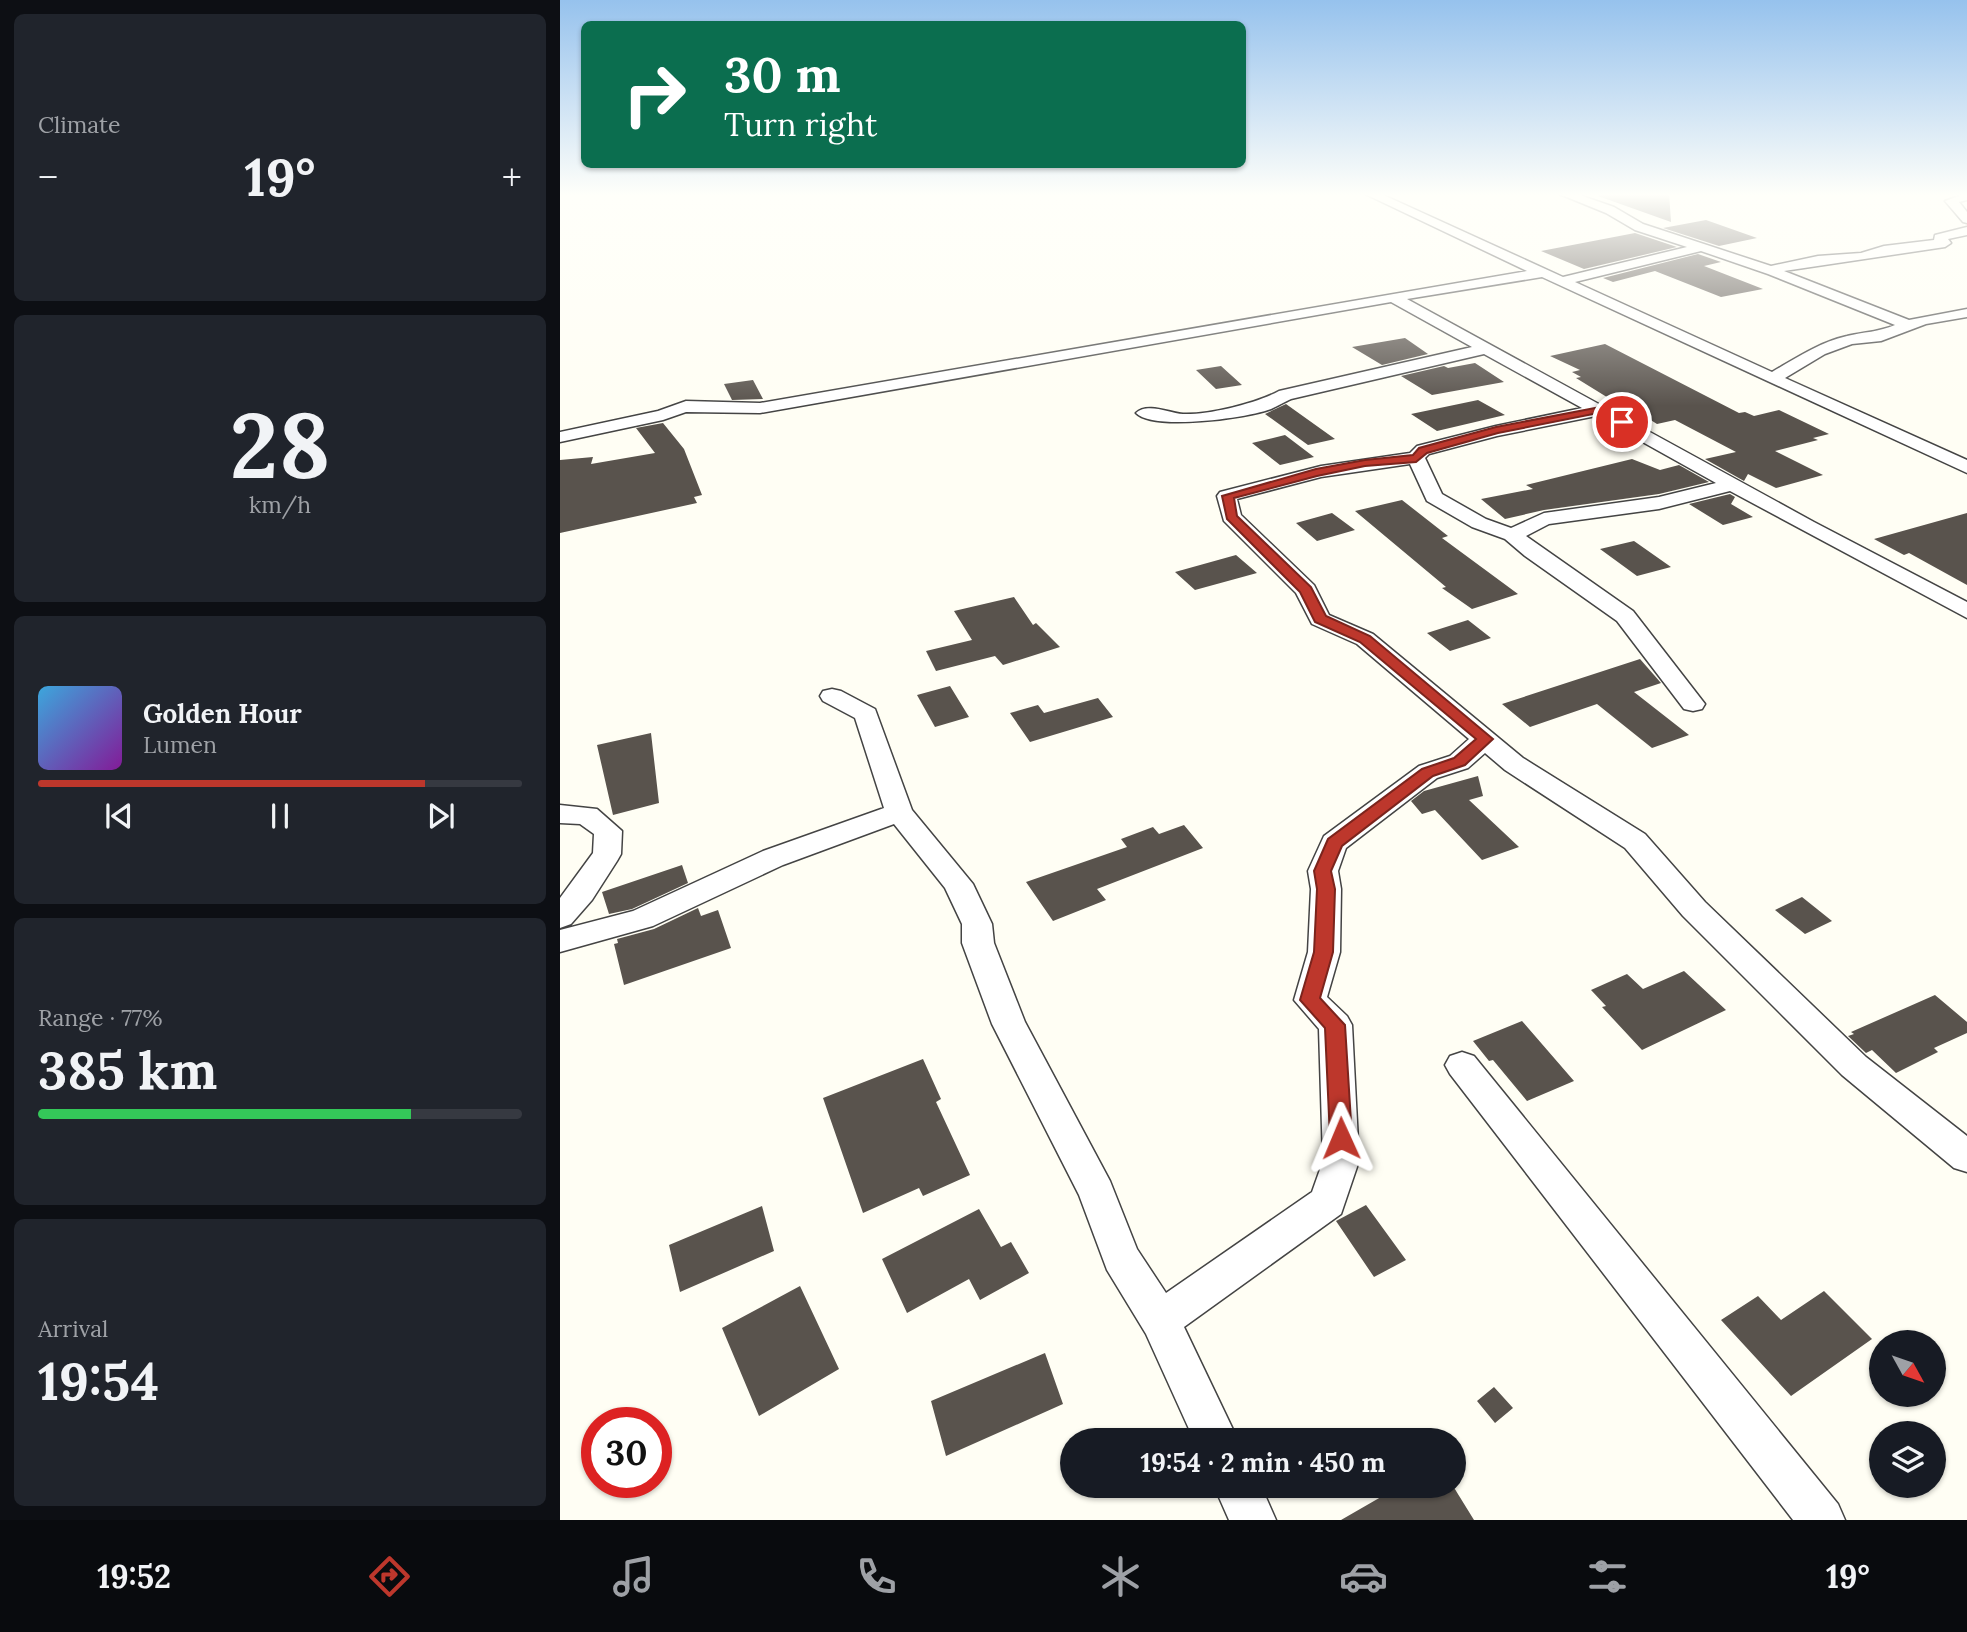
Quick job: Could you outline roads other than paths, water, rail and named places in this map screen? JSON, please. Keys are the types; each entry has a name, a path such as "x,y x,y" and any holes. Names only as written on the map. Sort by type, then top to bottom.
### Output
{"street":[{"path":"1525,264 1967,467"},
{"path":"560,437 663,415 674,407 685,405 760,408 1489,280 1553,277 1620,264"},
{"path":"1751,264 1907,325"},
{"path":"1773,271 1797,264"},
{"path":"1393,297 1967,611"},
{"path":"1773,378 1819,351 1849,340 1881,336 1907,325 1967,313"},
{"path":"1144,413 1185,419 1264,406 1296,392 1480,350 1480,344"},
{"path":"1600,410 1496,430 1423,450 1416,458 1365,463 1261,485 1227,496 1231,517 1306,590 1320,619 1365,639 1514,764 1635,841 1694,909 1854,1066 1967,1157"},
{"path":"1416,458 1434,498 1479,523 1512,535 1532,552 1625,615 1693,705"},
{"path":"1512,535 1544,519 1659,503 1733,485"},
{"path":"832,696 866,714 899,812 958,884 976,924 978,943 1009,1024 1097,1192 1121,1258 1160,1320 1210,1428"},
{"path":"1160,1320 1328,1202 1341,1161 1339,1068 1335,1025 1310,1000 1324,952 1326,889 1322,871 1334,843 1366,817 1428,772 1459,762 1485,739"},
{"path":"560,941 642,919 773,858 899,812"},
{"path":"560,814 587,815 608,831 607,854 581,893 560,917"},
{"path":"1462,1065 1822,1520"},
{"path":"1242,1498 1252,1520"}]}
